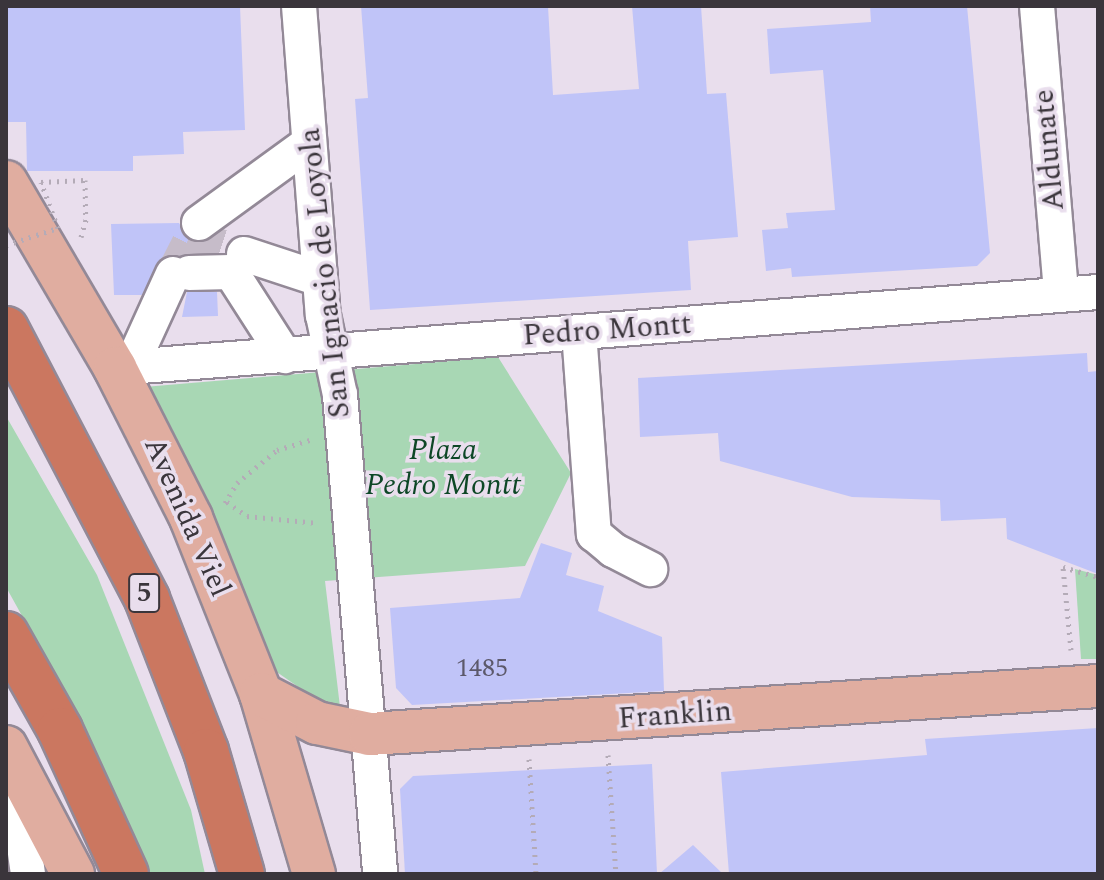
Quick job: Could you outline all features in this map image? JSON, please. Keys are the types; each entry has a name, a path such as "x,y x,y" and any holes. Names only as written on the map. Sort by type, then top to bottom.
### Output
{"highway":[{"name":"5","path":"6,329 147,599 206,751 242,874"},
{"path":"6,634 60,730 126,874"}],"main road":[{"name":"Avenida Viel","path":"6,182 209,510 314,874"},
{"name":"Franklin","path":"261,694 317,723 370,734 1086,687"},
{"path":"8,751 73,874"}],"street":[{"name":"San Ignacio de Loyola","path":"299,6 320,279 342,430 380,874"},
{"name":"Aldunate","path":"1037,6 1061,294"},
{"path":"199,223 309,143"},
{"path":"244,254 320,279"},
{"path":"123,367 181,273 231,272 285,356"},
{"name":"Pedro Montt","path":"123,367 1098,292"},
{"path":"579,332 594,534 613,550 650,569"},
{"path":"8,751 28,874"}],"path":[{"path":"6,245 58,228 41,182 85,180 86,219"},
{"path":"209,510 277,450 342,430"},
{"path":"209,510 297,525 351,521"},
{"path":"1086,687 1063,567 1098,577"},
{"path":"605,720 616,874"},
{"path":"526,726 536,874"}],"green space":[{"name":"Plaza Pedro Montt","path":"498,357 571,473 525,566 325,581 340,707 317,700 271,668 144,387"},
{"path":"6,416 97,575 191,810 205,874 148,874 87,733 6,587"},
{"path":"1075,569 1098,575 1098,659 1081,659"}],"building":[{"path":"6,6 240,6 245,130 183,132 184,154 133,156 133,171 27,171 26,122 6,122"},
{"path":"361,6 548,6 553,95 639,89 632,6 701,6 707,94 726,93 738,237 688,241 691,290 370,310 355,99 368,98"},
{"path":"870,6 967,6 990,253 977,266 792,277 791,268 766,271 762,230 788,228 786,213 835,210 823,70 770,74 767,29 871,22"},
{"path":"179,223 189,240 189,253 161,258 142,295 114,295 111,224"},
{"path":"187,292 217,292 218,316 182,317"},
{"path":"1087,353 1088,372 1098,371 1098,574 1007,539 1006,518 941,521 940,500 852,497 720,461 718,433 640,437 638,378"},
{"path":"541,543 572,553 566,575 604,586 598,611 662,637 664,691 412,705 396,688 390,608 520,598"},
{"path":"1098,728 1098,874 729,874 721,772 927,755 925,739"},
{"path":"652,764 657,874 405,874 400,789 413,776"},
{"path":"693,845 723,874 659,874"}],"tunnel":[{"path":"189,273 173,274 199,223"},
{"path":"189,236 244,254"}]}
